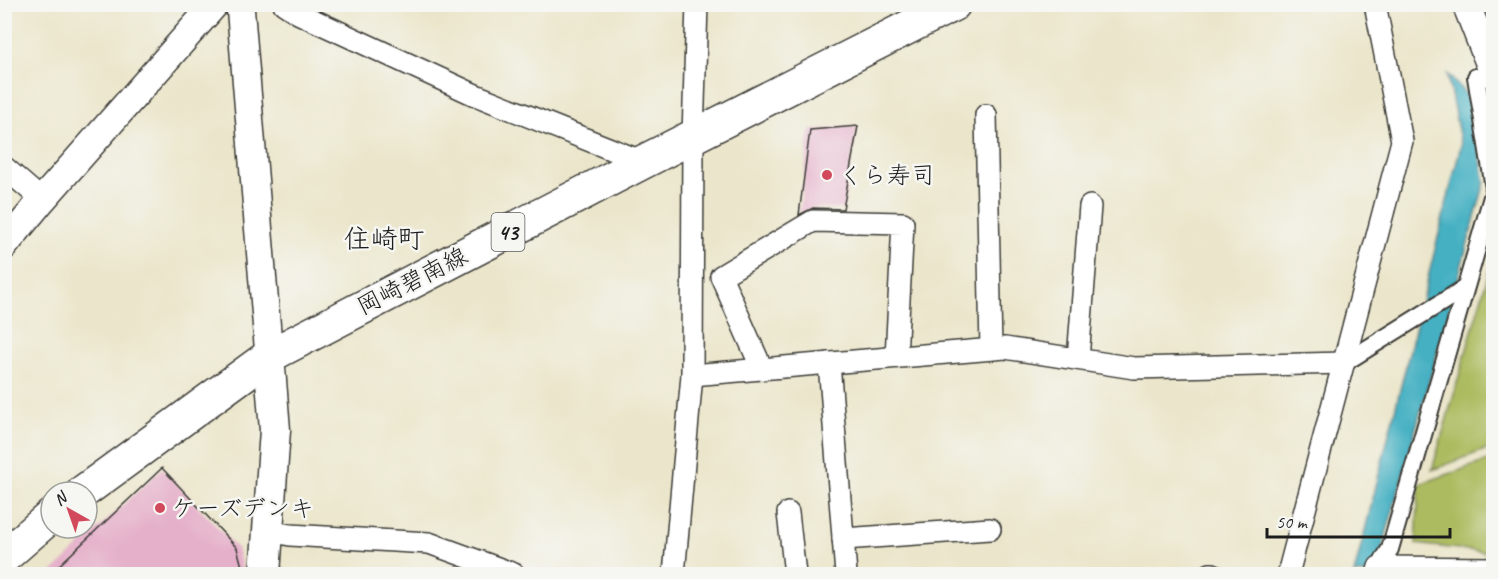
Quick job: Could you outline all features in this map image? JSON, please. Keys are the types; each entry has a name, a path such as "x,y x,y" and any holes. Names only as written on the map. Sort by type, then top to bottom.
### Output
{"main road":[{"name":"岡崎碧南線","path":"99,480 269,356 954,4"},
{"path":"265,574 275,430 269,356"},
{"path":"4,557 39,526"}],"street":[{"path":"4,246 214,4"},
{"path":"240,4 269,356"},
{"path":"284,4 298,13 473,94 643,162"},
{"path":"674,574 692,375 693,137 698,4"},
{"path":"1288,574 1402,141 1375,4"},
{"path":"1466,4 1485,76 1494,189 1458,292 1390,549 1378,571 1490,570"},
{"path":"986,115 991,350"},
{"path":"4,167 42,200"},
{"path":"1078,359 1090,206"},
{"path":"720,276 813,221 903,223 896,357"},
{"path":"693,259 720,276 762,369"},
{"path":"692,375 1005,348 1134,368 1344,363 1458,292"},
{"path":"829,363 846,574"},
{"path":"789,513 795,574"},
{"path":"843,539 990,529"},
{"path":"268,531 290,535 429,543 514,574"}],"green space":[{"path":"1493,258 1493,447 1432,470"},
{"path":"1493,459 1493,553 1416,544 1419,484"}],"water":[{"path":"1447,74 1469,97 1485,182 1375,574 1354,574 1461,145"}],"building":[{"name":"くら寿司","path":"858,126 843,209 813,208 799,215 810,130"},
{"name":"ケーズデンキ","path":"162,468 237,548 244,574 50,574 86,540 99,540 99,528"}],"place":[{"name":"くら寿司","path":"827,175"},
{"name":"ケーズデンキ","path":"160,508"}],"district":[{"name":"住崎町","path":"384,239"}]}
